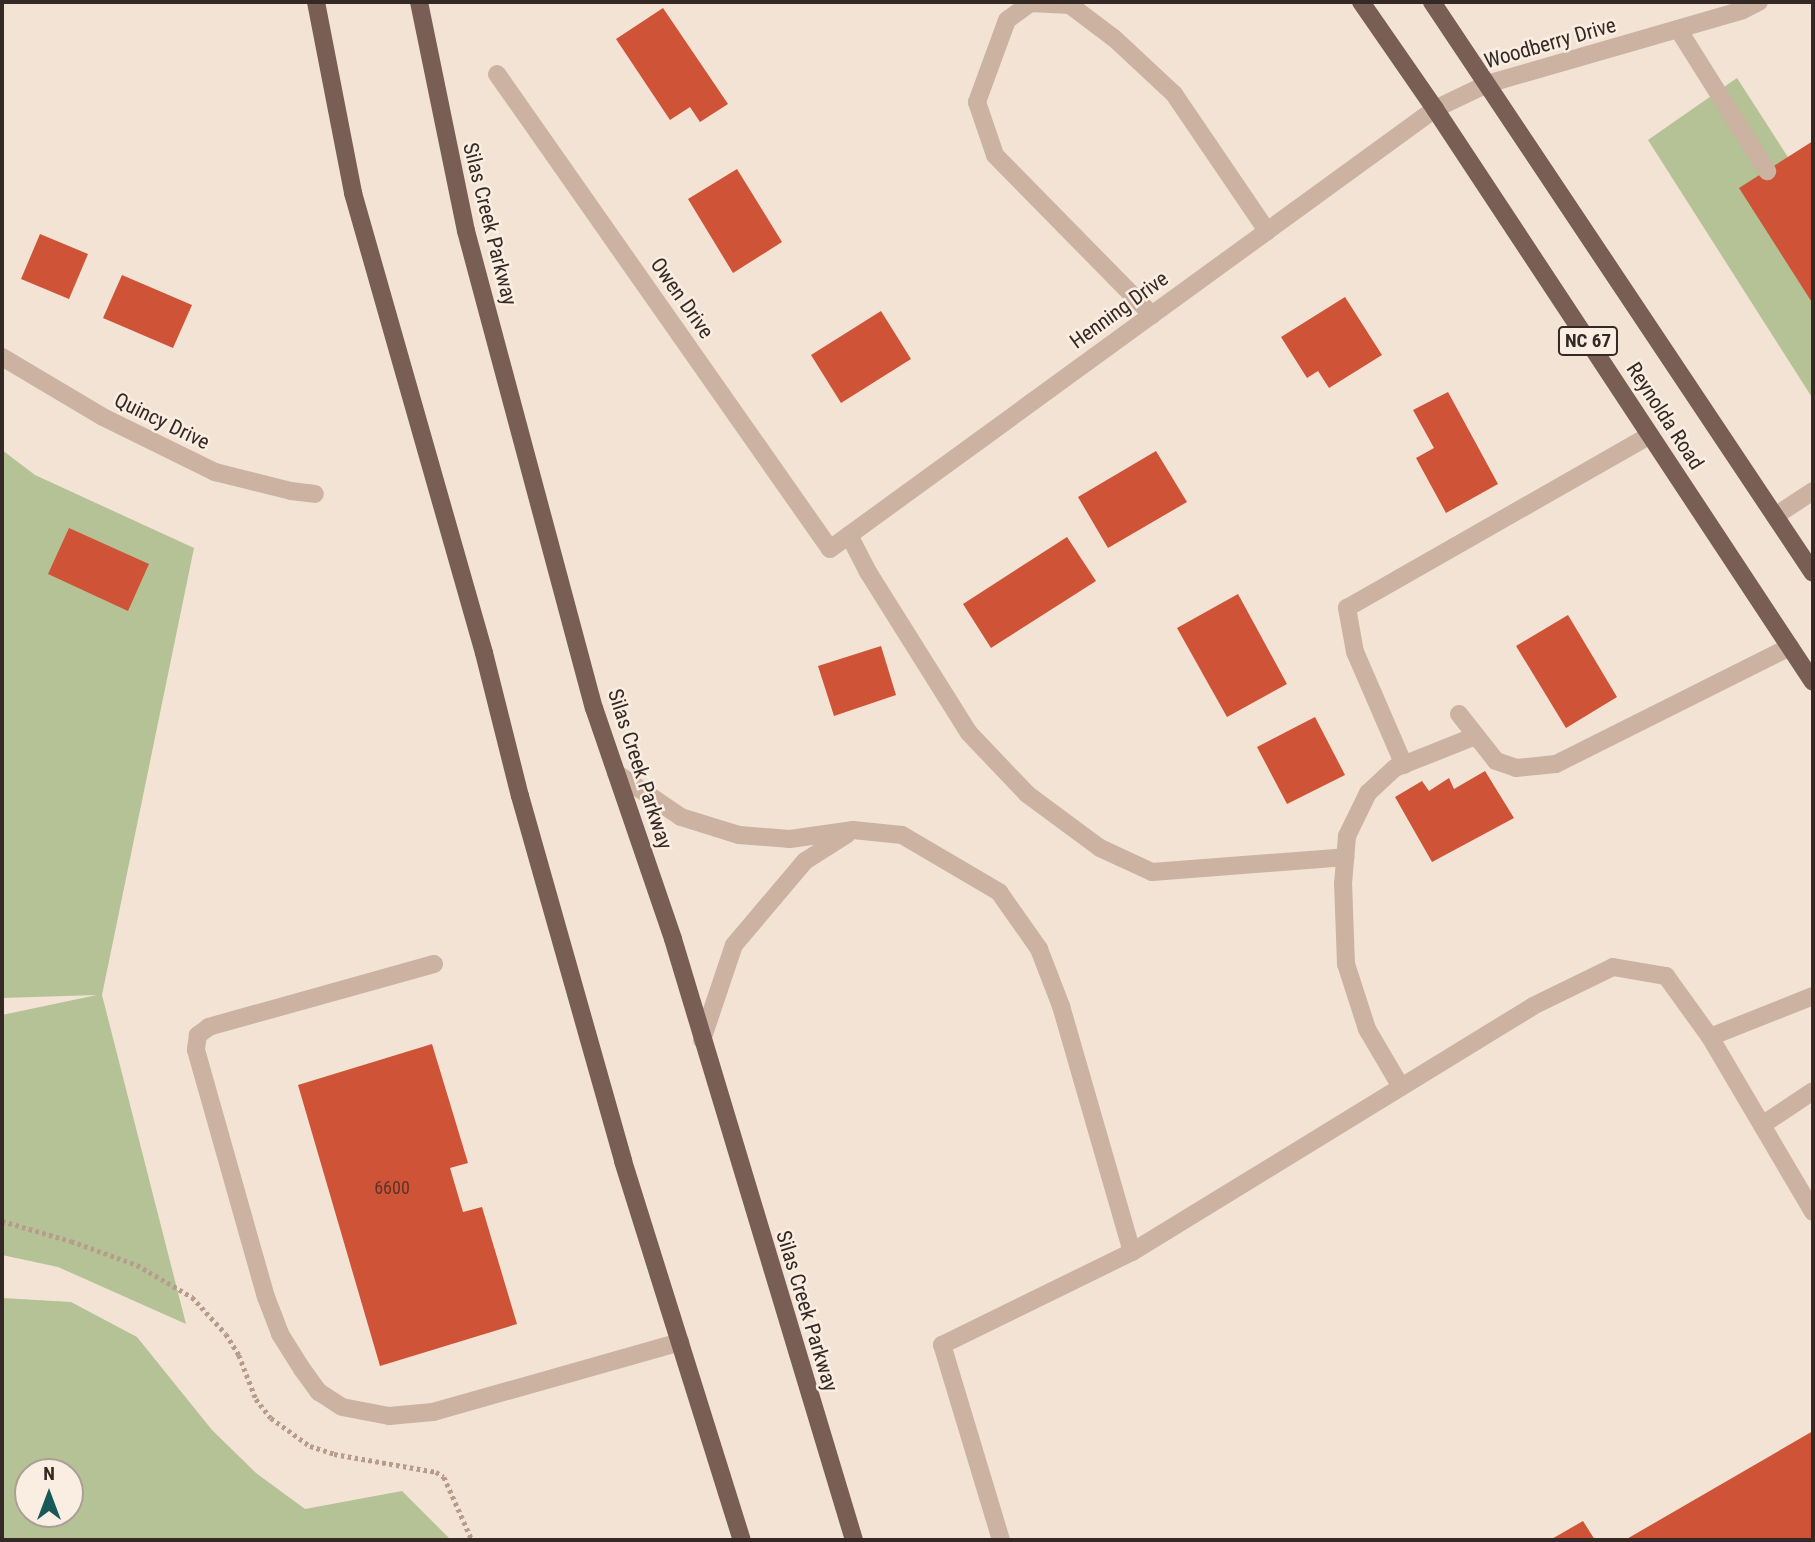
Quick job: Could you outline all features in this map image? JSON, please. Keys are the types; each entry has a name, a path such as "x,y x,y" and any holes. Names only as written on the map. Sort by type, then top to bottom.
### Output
{"main road":[{"path":"316,2 353,193 484,653 520,796 623,1161 742,1540"},
{"name":"Silas Creek Parkway","path":"419,2 466,231 594,708 673,939 854,1540"},
{"name":"Reynolda Road","path":"1361,2 1435,108 1813,682"},
{"name":"Reynolda Road","path":"1432,2 1813,573"}],"street":[{"name":"Woodberry Drive","path":"1435,108 1487,84 1743,10 1759,2"},
{"path":"1152,315 1104,262 995,155 977,102 1007,20 1030,3 1070,5 1115,39 1174,94 1268,231"},
{"path":"1678,29 1767,171"},
{"name":"Owen Drive","path":"497,74 830,549"},
{"name":"Henning Drive","path":"830,549 1435,108"},
{"name":"Quincy Drive","path":"2,358 103,417 215,472 291,491 315,494"},
{"path":"1404,765 1355,652 1347,608 1650,435"},
{"path":"1775,516 1813,491"},
{"path":"849,535 868,572 969,733 1027,794 1100,848 1152,872 1345,857"},
{"path":"1459,714 1496,761 1517,768 1556,764 1790,647"},
{"path":"1401,1087 1367,1029 1346,964 1347,836 1368,793 1395,768 1476,736"},
{"path":"616,773 681,817 738,835 790,839 853,830 902,835 999,892 1039,949 1061,1006 1132,1252"},
{"path":"702,1040 734,944 805,861 853,830"},
{"path":"434,964 209,1027 198,1035 196,1050 266,1297 280,1334 302,1370 319,1392 342,1407 389,1416 433,1412 680,1342"},
{"path":"1001,1540 942,1345 1132,1252 1534,1006 1613,967 1666,976 1710,1037 1813,1212"},
{"path":"1710,1037 1813,996"},
{"path":"1762,1125 1813,1091"}],"path":[{"path":"2,1221 71,1241 137,1265 192,1297 226,1334 239,1355 256,1399 271,1418 310,1446 334,1454 436,1472 444,1477 472,1540"}],"green space":[{"path":"1737,78 1813,196 1813,399 1648,140"},
{"path":"2,450 35,475 194,548 102,995 186,1324 58,1267 2,1255 2,1015 97,995 2,998"},
{"path":"2,1298 71,1302 137,1337 212,1430 256,1473 305,1509 402,1491 451,1540 2,1540"}],"building":[{"path":"663,8 728,104 700,122 690,107 670,120 616,39"},
{"path":"1813,141 1813,304 1739,188"},
{"path":"737,169 782,242 733,273 688,199"},
{"path":"40,234 88,254 69,299 21,279"},
{"path":"122,275 192,305 173,348 103,318"},
{"path":"1345,297 1382,355 1329,388 1318,371 1307,378 1281,337"},
{"path":"881,311 911,359 841,403 811,355"},
{"path":"1448,392 1498,484 1446,513 1416,458 1434,448 1413,410"},
{"path":"1156,451 1187,502 1108,548 1078,497"},
{"path":"69,528 149,564 128,611 48,574"},
{"path":"1067,537 1096,581 991,648 963,604"},
{"path":"1238,594 1287,684 1227,717 1177,628"},
{"path":"1568,615 1617,697 1566,728 1516,646"},
{"path":"881,646 896,695 834,716 818,666"},
{"path":"1315,717 1345,775 1287,804 1257,747"},
{"path":"1485,771 1514,818 1432,862 1395,797 1422,781 1429,791 1449,778 1454,789"},
{"path":"432,1044 468,1163 450,1168 463,1212 482,1207 517,1324 380,1366 298,1085"},
{"path":"1813,1431 1813,1540 1625,1540"},
{"path":"1583,1521 1595,1540 1550,1540"}]}
